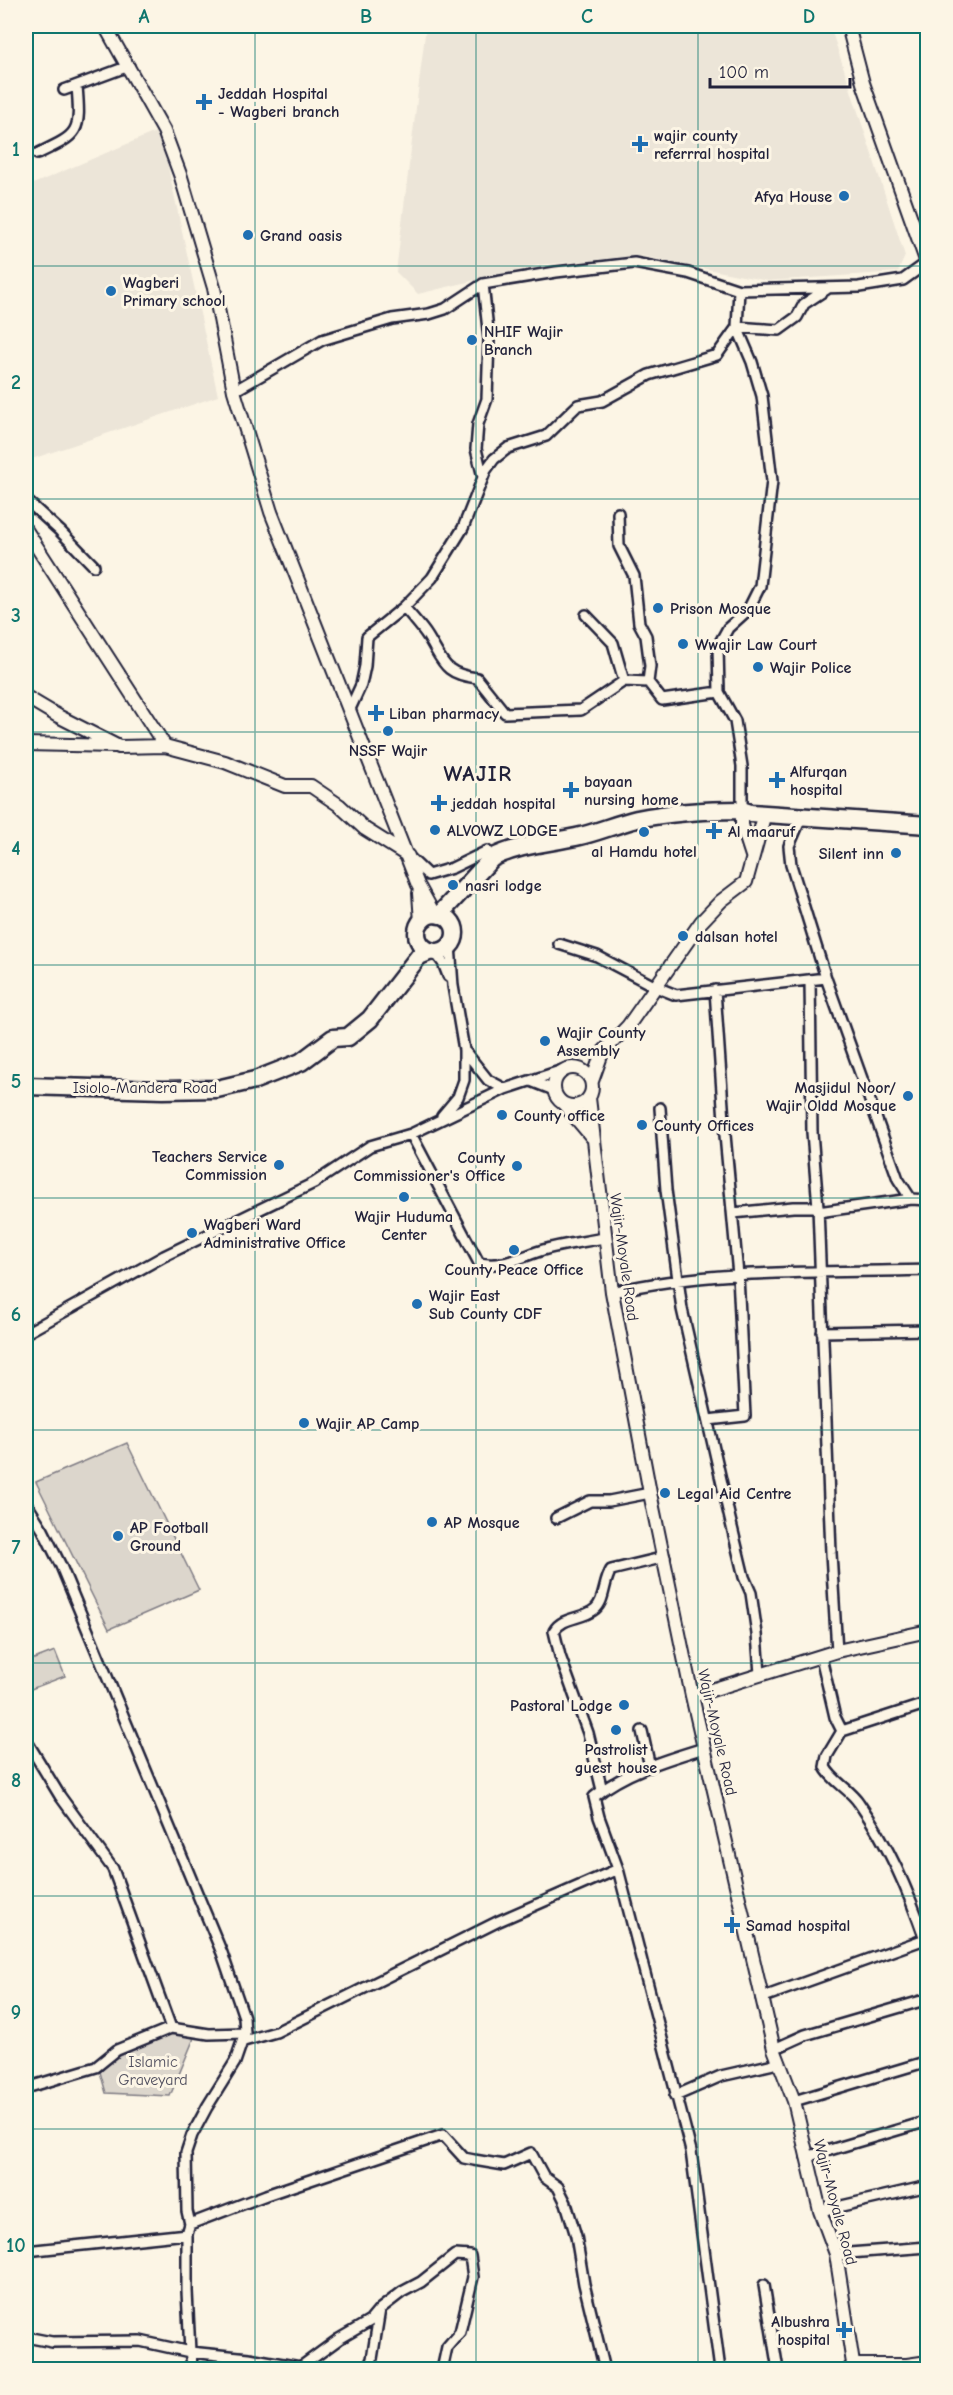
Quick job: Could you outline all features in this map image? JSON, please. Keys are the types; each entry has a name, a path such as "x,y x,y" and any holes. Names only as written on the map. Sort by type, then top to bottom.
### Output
{"highway":[{"name":"Isiolo-Mandera Road","path":"404,974 409,950 428,922 462,892 492,858 527,846 577,837 637,819 684,812 742,810 751,813 927,825"},
{"name":"Isiolo-Mandera Road","path":"26,1086 163,1090 235,1086 301,1062 333,1038 348,1037 370,1019 419,956 442,945 462,892"},
{"path":"449,920 442,945 422,946 428,922 449,920"}],"street":[{"path":"105,26 164,131 181,177 214,288 234,391 271,512 408,856 428,922"},
{"path":"234,391 322,340 392,319 429,315 445,309 483,284 556,272 634,263 688,273 739,290 859,287 903,280 927,263 863,83 848,26"},
{"path":"64,90 129,66"},
{"path":"37,154 64,141 75,131 80,115 77,86"},
{"path":"483,284 489,339 488,390 478,424 476,449 483,479"},
{"path":"737,327 779,330 797,317 804,304 828,288"},
{"path":"739,290 737,327 752,362 762,396 772,481 760,586 748,610 728,628 718,646 719,692 735,721 742,766 742,825 752,855"},
{"path":"349,711 361,685 367,637 404,607 432,578 463,528 486,470 494,459 508,448 546,436 578,405 603,401 649,375 717,355 737,327"},
{"path":"26,500 94,566"},
{"path":"618,513 619,546 634,576 639,623 646,636 650,666 648,682 662,700 719,692"},
{"path":"26,530 165,746"},
{"path":"404,607 428,636 444,666 459,676 477,678 505,714 581,710 624,681 648,682"},
{"path":"586,615 613,644 624,681"},
{"path":"26,697 57,716 119,747"},
{"path":"26,744 165,746 225,762 285,786 311,786 339,805 365,829 408,856 428,875 452,868 487,851 492,858"},
{"path":"26,1333 164,1256 314,1183 370,1146 411,1134 440,1118 505,1089 569,1069 602,1053 628,1026 701,922 746,882 765,813"},
{"path":"802,816 789,846 791,865 826,978 898,1179 911,1199"},
{"path":"440,1118 458,1097 464,1080 464,1050 453,986 442,945"},
{"path":"442,945 443,963 453,986"},
{"path":"559,945 597,956 676,995 826,978"},
{"path":"810,980 812,1132 818,1210 837,1651"},
{"path":"708,1420 745,1416 738,1275 724,1135 715,990"},
{"path":"464,1050 488,1080 505,1089"},
{"path":"592,1081 602,1053"},
{"path":"564,1104 576,1106 589,1098 593,1090 588,1074 569,1069"},
{"path":"569,1069 554,1082 554,1090 558,1098 592,1137"},
{"path":"531,1081 554,1090"},
{"name":"Wajir-Moyale Road","path":"589,1098 612,1292 650,1493 692,1696 761,1998 778,2063 794,2101 820,2211 836,2254 851,2368"},
{"path":"660,1108 666,1190 682,1309 744,1577 751,1593 760,1674"},
{"path":"411,1134 479,1263 503,1264 559,1246 604,1238"},
{"path":"733,1213 793,1207 818,1210 911,1199 927,1200"},
{"path":"612,1292 645,1284 738,1275 927,1270"},
{"path":"822,1332 927,1330"},
{"path":"556,1518 590,1501 609,1501 650,1493"},
{"path":"26,1503 61,1566 222,1953 244,2017 244,2037 235,2062 192,2135 186,2153 187,2211 190,2224 187,2234 190,2352 193,2370"},
{"path":"602,1790 588,1732 560,1656 554,1631 559,1623 595,1609 600,1603 603,1585 611,1570 665,1557"},
{"path":"692,1696 837,1651 927,1631"},
{"path":"821,1656 835,1717 842,1731"},
{"path":"761,1998 926,1939 902,1877 884,1840 853,1794 826,1770 824,1762 842,1731 927,1703"},
{"path":"642,1731 651,1767"},
{"path":"26,1740 60,1796 113,1869 171,2028"},
{"path":"704,1748 651,1767 602,1790 594,1797 618,1869 692,2159 720,2370"},
{"path":"26,2088 96,2067 117,2050 171,2028 244,2037 276,2031 499,1921 618,1869"},
{"path":"774,2049 804,2035 927,1999"},
{"path":"794,2101 927,2061"},
{"path":"675,2096 721,2076 778,2063"},
{"path":"806,2157 927,2121"},
{"path":"190,2224 266,2195 443,2135 464,2158 504,2165 531,2153 544,2177 558,2187 566,2203 576,2236 584,2284 605,2370"},
{"path":"820,2211 927,2186"},
{"path":"26,2251 187,2234"},
{"path":"836,2254 927,2247"},
{"path":"302,2366 339,2339 370,2321 380,2309 402,2292 421,2282 455,2255 470,2256 472,2277 460,2332 447,2347 442,2370"},
{"path":"764,2285 778,2370"},
{"path":"367,2370 372,2359 380,2309"},
{"path":"26,2337 52,2342 140,2341 190,2352 239,2356 317,2370"},
{"path":"851,2368 887,2363 903,2367 927,2362"}],"shaded area":[{"name":"wajir county referrral hospital","path":"426,26 830,26 905,256 898,272 768,281 641,256 539,265 418,294 396,272"},
{"name":"Wagberi Primary school","path":"160,130 218,396 26,461 26,187"}],"green space":[{"name":"AP Football Ground","path":"127,1443 199,1590 109,1629 36,1482"},
{"path":"55,1651 65,1676 26,1691 26,1662"},
{"name":"Islamic Graveyard","path":"171,2033 194,2038 170,2096 106,2093 100,2072 113,2059"}],"place":[{"name":"Jeddah Hospital - Wagberi branch","path":"204,102"},
{"name":"wajir county referrral hospital","path":"640,144"},
{"name":"Afya House","path":"844,196"},
{"name":"Grand oasis","path":"248,235"},
{"name":"Wagberi Primary school","path":"111,291"},
{"name":"NHIF Wajir Branch","path":"472,340"},
{"name":"Prison Mosque","path":"658,608"},
{"name":"Wwajir Law Court","path":"683,644"},
{"name":"Wajir Police","path":"758,667"},
{"name":"Liban pharmacy","path":"376,713"},
{"name":"NSSF Wajir","path":"388,731"},
{"name":"Alfurqan hospital","path":"777,780"},
{"name":"bayaan nursing home","path":"571,790"},
{"name":"jeddah hospital","path":"439,803"},
{"name":"ALVOWZ LODGE","path":"435,830"},
{"name":"Al maaruf","path":"714,831"},
{"name":"al Hamdu hotel","path":"644,832"},
{"name":"Silent inn","path":"896,853"},
{"name":"nasri lodge","path":"453,885"},
{"name":"dalsan hotel","path":"683,936"},
{"name":"Wajir County Assembly","path":"545,1041"},
{"name":"Masjidul Noor/ Wajir Oldd Mosque","path":"908,1096"},
{"name":"County office","path":"502,1115"},
{"name":"County Offices","path":"642,1125"},
{"name":"Teachers Service Commission","path":"279,1165"},
{"name":"County Commissioner's Office","path":"517,1166"},
{"name":"Wajir Huduma Center","path":"404,1197"},
{"name":"Wagberi Ward Administrative Office","path":"192,1233"},
{"name":"County Peace Office","path":"514,1250"},
{"name":"Wajir East Sub County CDF","path":"417,1304"},
{"name":"Wajir AP Camp","path":"304,1423"},
{"name":"Legal Aid Centre","path":"665,1493"},
{"name":"AP Mosque","path":"432,1522"},
{"name":"AP Football Ground","path":"118,1536"},
{"name":"Pastoral Lodge","path":"624,1705"},
{"name":"Pastrolist guest house","path":"616,1730"},
{"name":"Samad hospital","path":"732,1925"},
{"name":"Albushra hospital","path":"844,2330"}],"district":[{"name":"WAJIR","path":"478,773"}]}
